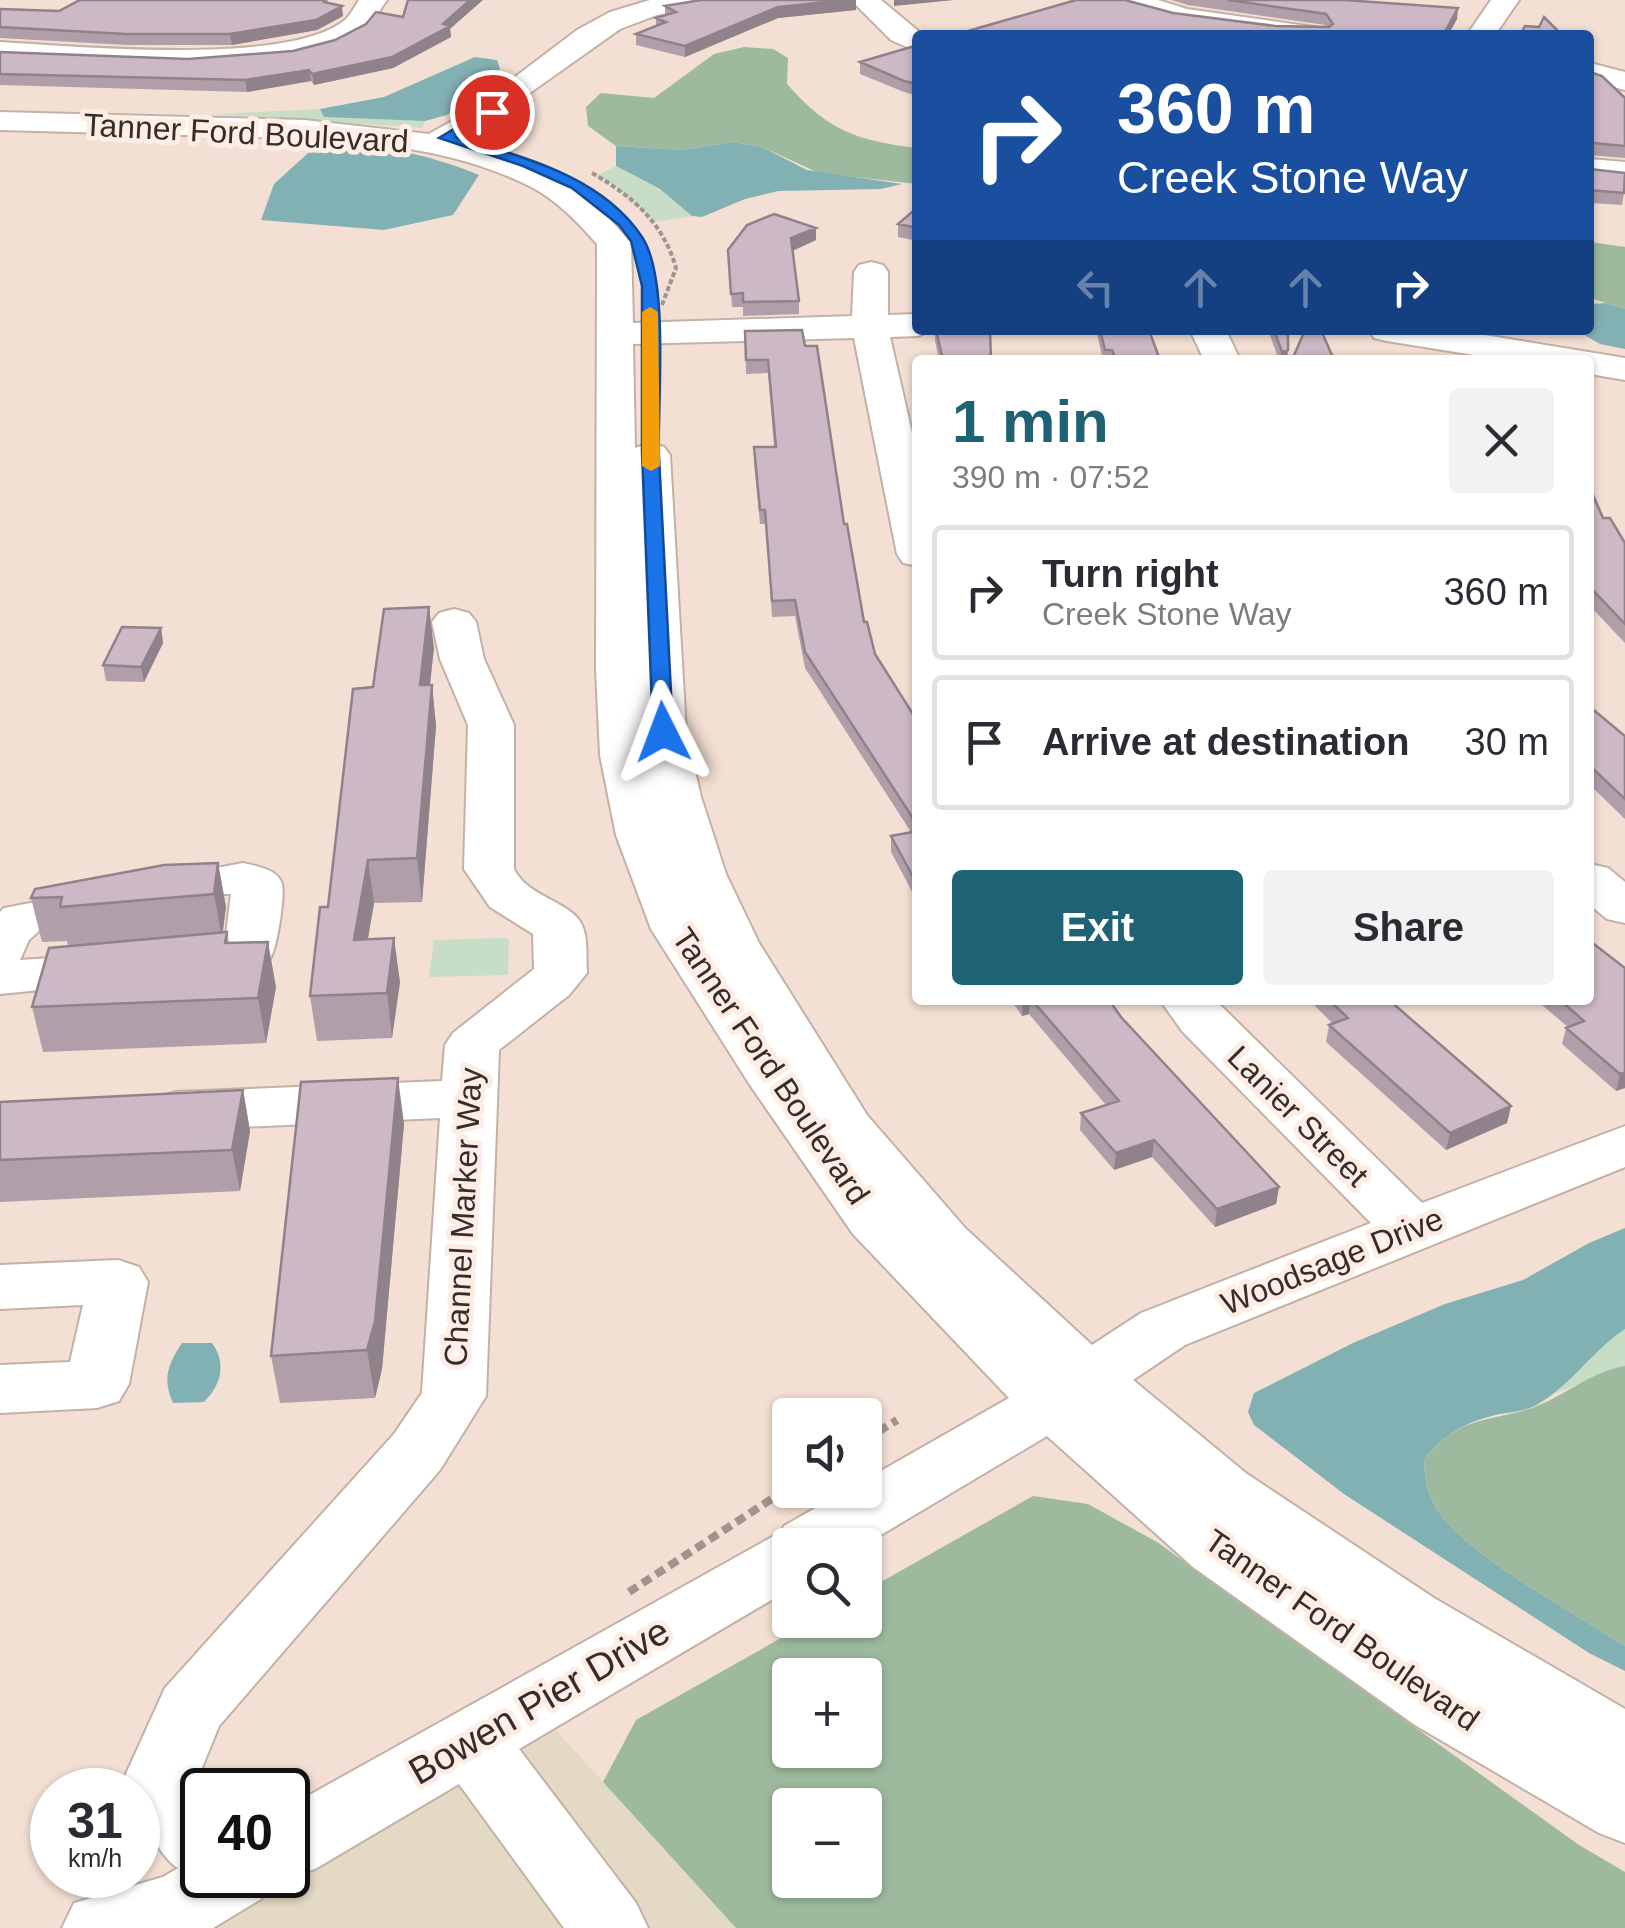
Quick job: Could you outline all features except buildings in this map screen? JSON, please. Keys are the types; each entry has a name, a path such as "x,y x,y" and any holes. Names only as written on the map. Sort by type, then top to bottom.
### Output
{"street":[{"path":"0,51 210,58 279,52 339,37 360,24 370,12 373,0"},
{"path":"439,141 492,112 607,24 640,11 699,0"},
{"path":"865,0 912,40"},
{"path":"1130,0 1183,17 1278,30"},
{"path":"1484,30 1506,0"},
{"path":"1594,73 1625,81"},
{"name":"Tanner Ford Boulevard","path":"0,112 290,121 439,141 529,174 583,206 604,227 614,244 633,334 618,670 624,755 642,835 676,929 770,1072 874,1219 1070,1391 1218,1548 1440,1704 1625,1810"},
{"name":"Tanner Ford Boulevard","path":"0,121 243,128 439,141"},
{"path":"1594,169 1625,172"},
{"path":"870,272 870,327 912,526"},
{"path":"633,334 912,325"},
{"path":"1418,335 1541,355"},
{"path":"1594,364 1625,368"},
{"name":"Channel Marker Way","path":"180,1811 162,1776 190,1709 417,1452 454,1396 472,1044 499,1018 538,996 561,973 558,927 494,884 488,817 491,725 462,659 454,622"},
{"path":"0,951 5,935 22,919 59,908 223,879 243,878 256,884 250,950 236,958 0,978"},
{"path":"1594,882 1625,908"},
{"name":"Lanier Street","path":"1191,1005 1412,1230"},
{"path":"118,1114 470,1098"},
{"name":"Woodsage Drive","path":"1070,1391 1163,1329 1625,1145"},
{"path":"0,1287 118,1282 97,1384 0,1389"},
{"path":"837,1528 1070,1391"},
{"name":"Tanner Ford Boulevard","path":"1070,1391 1409,1618 1625,1746"},
{"name":"Bowen Pier Drive","path":"310,1833 772,1566"},
{"path":"470,1742 609,1928"},
{"path":"102,1928 180,1907 195,1898"}],"path":[{"path":"882,1429 897,1420"},
{"path":"611,1602 772,1499"}],"shaded area":[{"path":"533,1705 736,1928 101,1928 180,1897 310,1898 310,1832"}],"green space":[{"path":"744,47 773,49 788,58 787,84 816,113 860,137 912,147 912,183 819,173 762,147 733,142 682,150 616,146 588,126 586,107 601,93 654,98 714,54"},
{"path":"320,109 324,117 425,121 422,128 216,114"},
{"path":"616,166 661,190 692,216 655,222 615,186 597,176"},
{"path":"1594,243 1625,247 1625,309 1594,299"},
{"path":"434,940 509,940 508,975 429,977"},
{"path":"1625,1329 1625,1366 1551,1395 1603,1343"},
{"path":"1625,1366 1625,1646 1498,1565 1453,1529 1431,1499 1424,1460 1461,1428 1532,1408 1601,1373"},
{"path":"1033,1496 1088,1504 1157,1542 1579,1845 1625,1872 1625,1928 736,1928 603,1782 636,1720 781,1638 882,1638 882,1581"}],"water":[{"path":"475,57 497,60 500,69 447,115 425,121 324,117 320,109 384,97"},
{"path":"733,142 762,147 807,170 902,184 881,189 778,191 745,199 702,217 692,216 660,189 616,166 616,146 682,150"},
{"path":"318,144 400,151 479,175 453,215 384,230 261,220 274,184"},
{"path":"1594,304 1625,309 1625,349 1600,344 1585,335 1594,335"},
{"path":"1625,1228 1625,1329 1538,1404 1467,1425 1448,1435 1424,1460 1431,1499 1453,1529 1498,1565 1625,1646 1625,1671 1589,1653 1344,1494 1254,1425 1248,1412 1254,1393 1353,1343 1445,1304 1523,1280"},
{"path":"182,1343 212,1343 217,1351 220,1374 215,1389 204,1402 173,1403 168,1372"}],"slow traffic":[{"path":"650,312 651,466"}],"route":[{"path":"492,112 446,138 528,164 577,185 624,222 638,241 650,286 650,452 663,732"}]}
